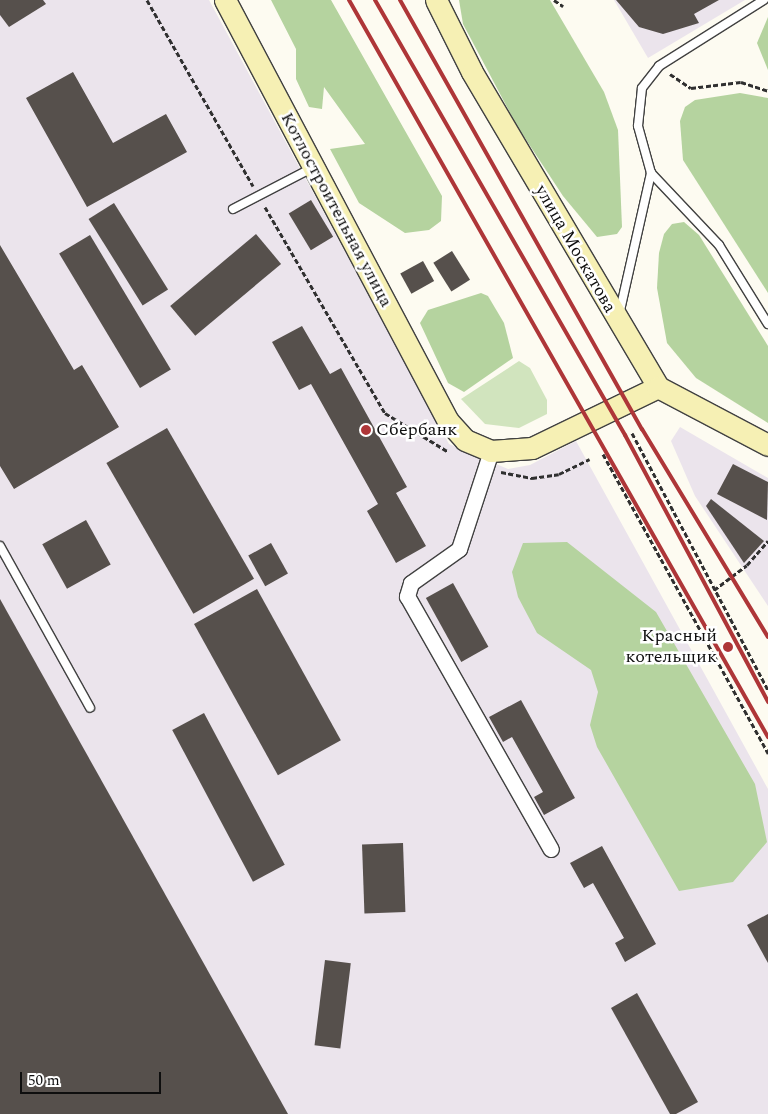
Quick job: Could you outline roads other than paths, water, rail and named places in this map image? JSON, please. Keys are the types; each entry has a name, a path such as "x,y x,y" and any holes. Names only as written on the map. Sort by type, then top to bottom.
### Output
{"main road":[{"name":"Котлостроительная улица","path":"224,0 448,420 465,440 491,451"},
{"name":"улица Москатова","path":"436,0 472,72 617,322 658,387 768,445"},
{"path":"491,451 532,448 658,387"}],"street":[{"path":"491,451 458,549 411,583 407,596 551,849"}],"lane":[{"path":"617,322 651,173 637,109 642,88 659,66 764,0"},
{"path":"233,209 314,167"},
{"path":"651,173 719,245 768,324"},
{"path":"0,546 90,708"}],"railway":[{"path":"349,0 768,737"},
{"path":"375,0 625,435 768,702"},
{"path":"400,0 642,429 768,637"}],"place":[{"name":"Сбербанк","path":"366,430"},
{"name":"Красный котельщик","path":"728,647"}]}
